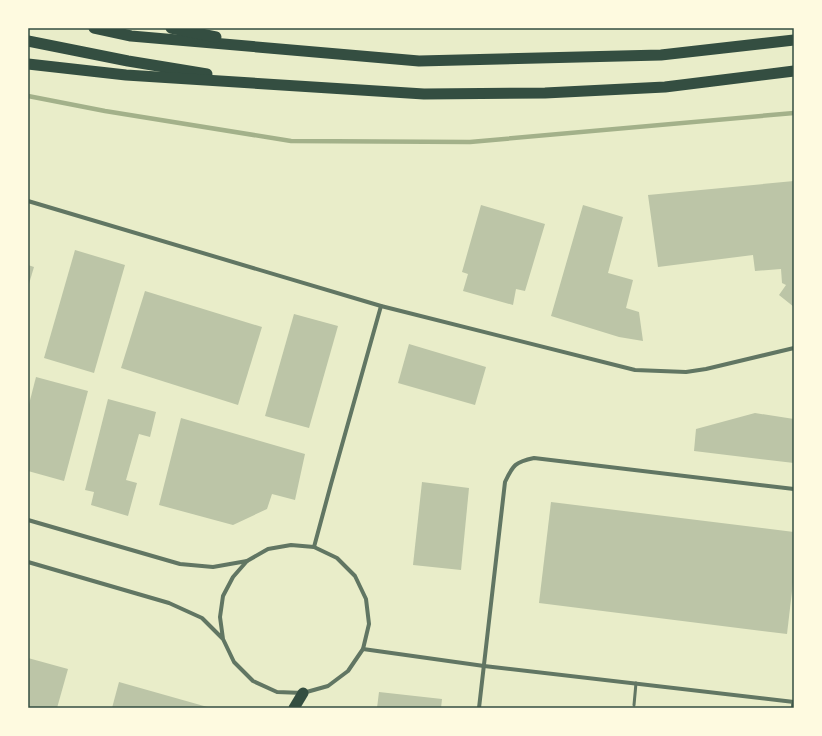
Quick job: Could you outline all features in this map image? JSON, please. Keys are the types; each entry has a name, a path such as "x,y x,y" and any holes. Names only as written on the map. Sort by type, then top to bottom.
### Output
{"highway":[{"path":"94,28 131,36 427,61 661,55 794,40"},
{"path":"172,28 271,48"},
{"path":"28,41 128,61 271,85"},
{"path":"28,64 126,75 424,94 545,94 665,87 794,71"},
{"path":"294,708 303,693"}],"street":[{"path":"28,201 381,306 635,370 686,372 706,369 794,348"},
{"path":"314,547 330,484 381,306"},
{"path":"479,708 505,482 511,469 520,461 534,458 794,489"},
{"path":"28,520 180,564 213,567 247,561 268,550 291,544 314,547 337,558 355,576 366,599 369,624 363,649 348,671 328,686 303,693 277,692 253,681 234,662 223,639 220,617 224,596 233,577 247,561"},
{"path":"28,562 169,603 202,618 223,639"},
{"path":"363,649 484,666 794,702 793,708"}],"lane":[{"path":"634,705 636,683"}],"building":[{"path":"794,181 794,307 779,295 786,285 782,283 781,269 755,271 753,255 658,267 648,195"},
{"path":"481,205 545,224 525,291 516,289 513,305 463,291 468,274 462,272"},
{"path":"583,205 623,217 608,273 633,280 626,308 639,312 643,341 619,337 551,316"},
{"path":"75,250 125,265 94,373 44,358"},
{"path":"28,265 34,267 28,287"},
{"path":"145,291 262,327 238,405 121,368"},
{"path":"294,314 338,326 309,428 265,416"},
{"path":"409,344 486,367 475,405 398,383"},
{"path":"36,377 88,391 64,481 28,471 28,408"},
{"path":"108,399 156,412 150,437 139,434 126,480 137,483 128,516 91,505 94,492 85,490"},
{"path":"755,413 794,419 794,463 694,451 696,429"},
{"path":"181,418 305,454 295,500 272,494 267,509 233,525 159,505"},
{"path":"422,482 469,488 461,570 413,565"},
{"path":"551,502 794,532 794,574 787,634 539,603"},
{"path":"28,658 68,669 57,708 28,708"},
{"path":"119,682 211,708 112,708"},
{"path":"379,692 442,699 441,708 377,708"}],"waterway":[{"path":"28,96 105,111 291,141 470,142 794,113"}]}
